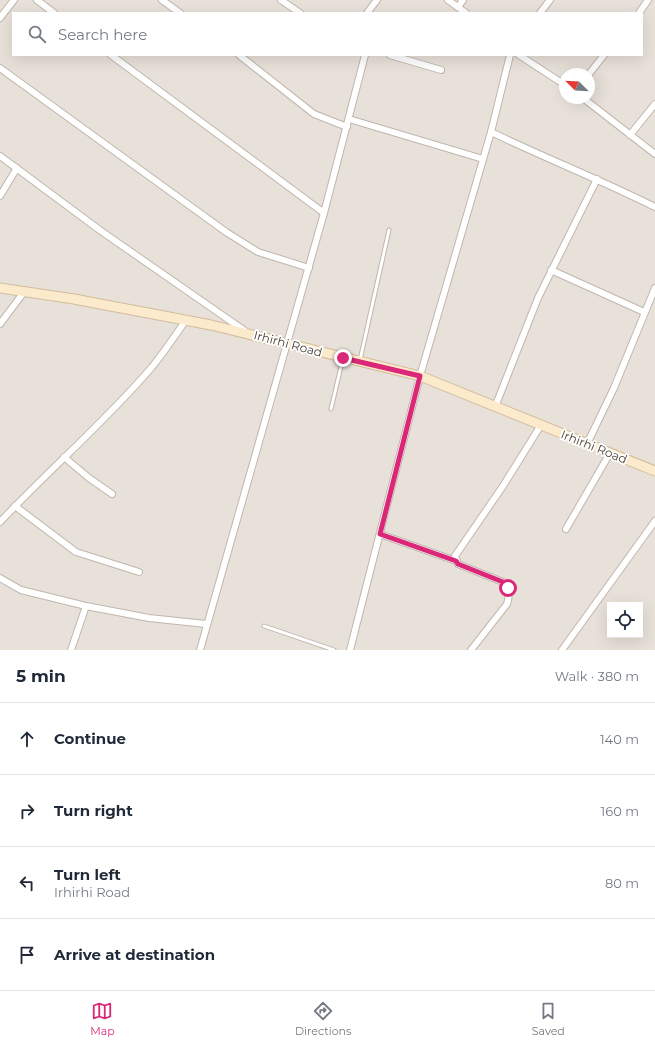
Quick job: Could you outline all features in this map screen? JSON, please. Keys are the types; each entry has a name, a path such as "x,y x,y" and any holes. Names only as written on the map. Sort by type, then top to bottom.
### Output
{"street":[{"path":"0,18 14,0"},
{"path":"37,0 53,12"},
{"path":"162,0 179,12"},
{"path":"281,0 289,2 299,12"},
{"path":"368,12 377,0"},
{"path":"448,0 465,12"},
{"path":"458,6 463,0"},
{"path":"541,12 550,0"},
{"path":"639,12 648,0"},
{"path":"112,56 324,213"},
{"path":"240,56 314,114 347,127"},
{"path":"200,650 206,624 309,268 365,56"},
{"path":"393,56 441,70"},
{"path":"350,650 420,376 491,132 510,56"},
{"path":"521,56 559,81"},
{"path":"594,68 603,56"},
{"path":"0,68 226,232 258,252 309,268"},
{"path":"591,104 655,154"},
{"path":"630,135 655,104"},
{"path":"349,119 483,159"},
{"path":"491,132 539,155 597,179 655,207"},
{"path":"0,156 101,231 246,332"},
{"path":"0,196 17,168"},
{"path":"495,407 538,298 597,179"},
{"path":"551,270 644,312"},
{"name":"Irhirhi Road","path":"0,288 186,320 246,332 287,344 420,376 655,470"},
{"path":"587,444 614,388 655,288"},
{"path":"0,324 24,292"},
{"path":"0,522 98,425 152,366 186,320"},
{"path":"456,561 455,556 503,486 541,425"},
{"path":"566,529 610,453"},
{"path":"64,457 89,478 112,494"},
{"path":"15,506 76,552 139,572"},
{"path":"562,650 655,520"},
{"path":"380,534 456,561 458,564 503,582 508,588 509,598 507,604 471,650"},
{"path":"0,578 21,590 86,606 149,618 206,624"},
{"path":"71,650 86,606"}],"lane":[{"path":"360,362 389,230"},
{"path":"331,409 343,358"},
{"path":"264,626 334,650"}],"shaded area":[{"path":"0,0 655,0 655,650 0,650"}],"route":[{"path":"343,358 420,376 380,534 456,561 458,564 503,582 508,588"}]}
